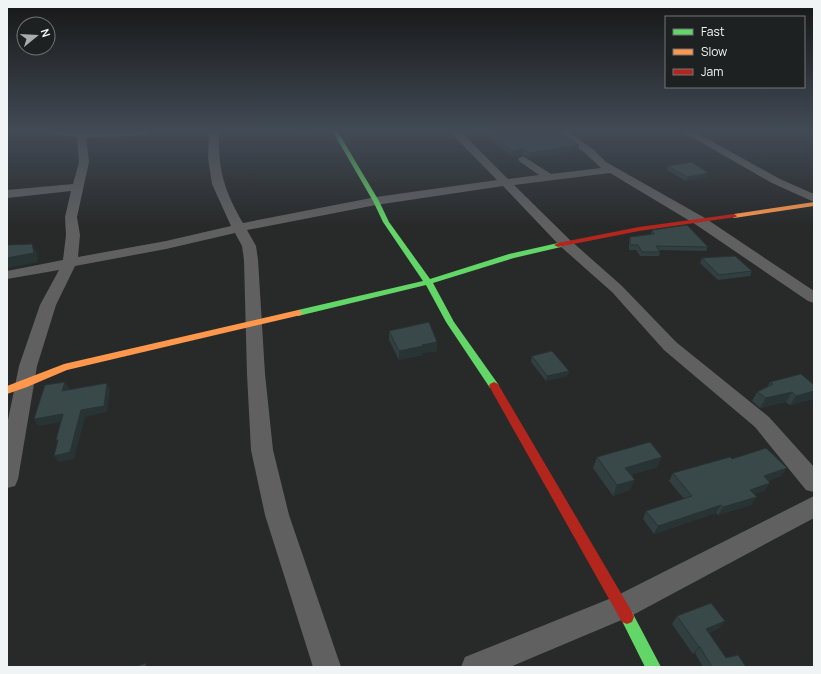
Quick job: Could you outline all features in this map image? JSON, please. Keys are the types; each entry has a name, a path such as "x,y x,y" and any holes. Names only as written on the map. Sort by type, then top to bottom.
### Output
{"street":[{"path":"7,479 15,388 45,312 69,264 73,235 71,217 84,163"},
{"path":"214,163 218,184 230,212 249,246 262,450 268,478 277,515 327,667"},
{"path":"354,163 376,201 386,222 428,282 445,314 487,374 622,607 653,667"},
{"path":"486,163 565,243 617,289 670,346 762,422 814,483"},
{"path":"529,163 549,177"},
{"path":"603,163 700,221 814,298"},
{"path":"744,163 776,181 814,198"},
{"path":"7,275 166,245 239,228 376,201 549,177 612,170"},
{"path":"7,194 77,187"},
{"path":"15,388 70,365 253,324 428,282 512,256 565,243 639,228 700,221 814,204"},
{"path":"475,667 622,607 814,506"}],"building":[{"path":"694,163 708,173 687,177 668,166"},
{"path":"687,225 708,247 656,246 660,252 642,252 638,245 630,245 630,237 654,234 652,230"},
{"path":"32,244 34,253 7,258 7,245"},
{"path":"735,256 752,271 719,275 702,258"},
{"path":"429,322 437,342 399,351 389,331"},
{"path":"552,351 569,371 547,376 532,356"},
{"path":"801,374 814,385 814,391 796,396 792,392 766,398 757,392 773,384 770,382"},
{"path":"65,382 62,391 107,383 104,406 81,410 70,452 54,456 58,440 56,440 63,414 34,419 45,385"},
{"path":"650,442 662,457 625,468 635,480 617,485 597,457"},
{"path":"766,448 787,468 764,476 770,483 750,490 757,497 723,507 721,505 658,526 646,511 692,496 673,473 730,457 732,459"},
{"path":"711,603 725,621 706,629 726,658 738,655 746,667 712,667 700,647 677,616"},
{"path":"146,663 146,667 135,667"}],"traffic: fast":[{"path":"354,163 376,201 386,222 428,282 450,322 494,386"},
{"path":"298,313 428,282 512,256 558,245"},
{"path":"627,617 653,667"}],"traffic: slow":[{"path":"734,216 814,204"},
{"path":"7,390 23,385 64,367 298,313"}],"traffic: jam":[{"path":"558,245 639,229 734,216"},
{"path":"494,386 627,617"}]}
